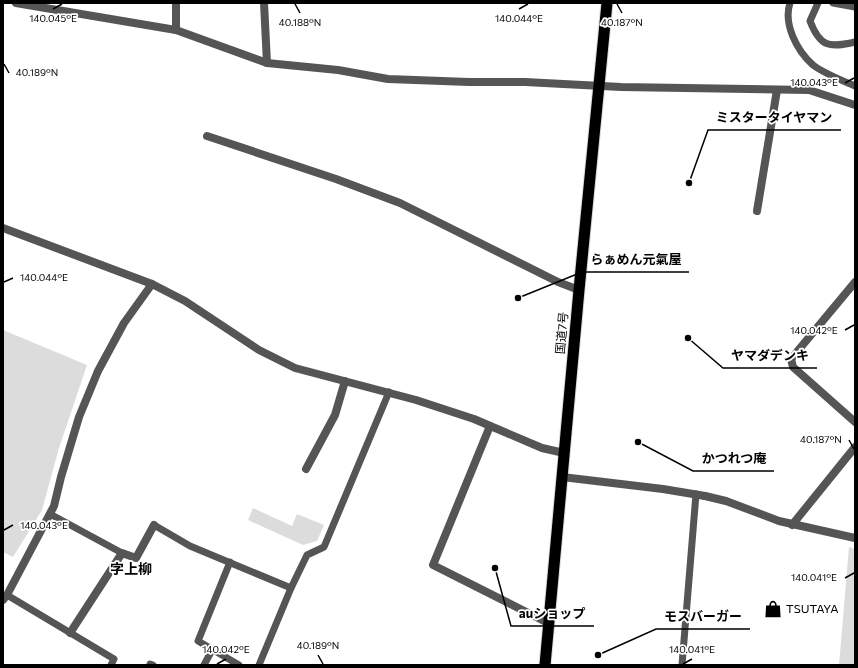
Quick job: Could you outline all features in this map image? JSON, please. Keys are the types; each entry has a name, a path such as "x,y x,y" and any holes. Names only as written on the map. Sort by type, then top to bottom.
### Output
{"highway":[{"name":"国道7号","path":"545,665 607,3"}],"street":[{"path":"16,3 176,30 267,63 338,70 388,79 469,82 532,82 599,86 809,90 855,105"},
{"path":"176,3 176,30"},
{"path":"264,3 267,63"},
{"path":"757,211 777,90"},
{"path":"207,136 336,179 400,203 558,282 579,290"},
{"path":"3,228 152,284 185,301 259,350 295,368 389,392 474,419 542,448 564,453"},
{"path":"855,282 791,359 793,367 855,422"},
{"path":"5,598 54,506 79,417 98,371 124,323 152,284"},
{"path":"306,469 335,415 345,381"},
{"path":"490,426 433,566 548,623"},
{"path":"792,524 855,447"},
{"path":"562,477 696,494 726,501 765,517 855,538"},
{"path":"70,633 122,553 136,558 154,526"}],"lane":[{"path":"790,3 788,10 790,30 801,51 813,65 855,86"},
{"path":"818,3 810,21 815,35 824,43 838,46 855,42"},
{"path":"833,3 855,6"},
{"path":"259,665 291,588 307,555 324,547 389,392"},
{"path":"682,665 696,494"},
{"path":"50,514 122,553"},
{"path":"154,526 190,546 291,588"},
{"path":"230,562 198,641 239,665"},
{"path":"5,598 70,633 114,659 111,665"},
{"path":"204,665 212,650"}],"shaded area":[{"path":"3,330 87,365 59,448 42,510 13,557 3,552"},
{"path":"253,508 292,526 297,514 324,525 317,541 303,545 248,520"},
{"path":"849,547 855,549 855,665 839,665"}],"place":[{"name":"ミスタータイヤマン","path":"689,183"},
{"name":"らぁめん元氣屋","path":"518,298"},
{"name":"ヤマダデンキ","path":"688,338"},
{"name":"かつれつ庵","path":"638,442"},
{"name":"auショップ","path":"495,568"},
{"name":"TSUTAYA","path":"773,609"},
{"name":"モスバーガー","path":"598,655"}],"district":[{"name":"字上柳","path":"131,569"}]}
